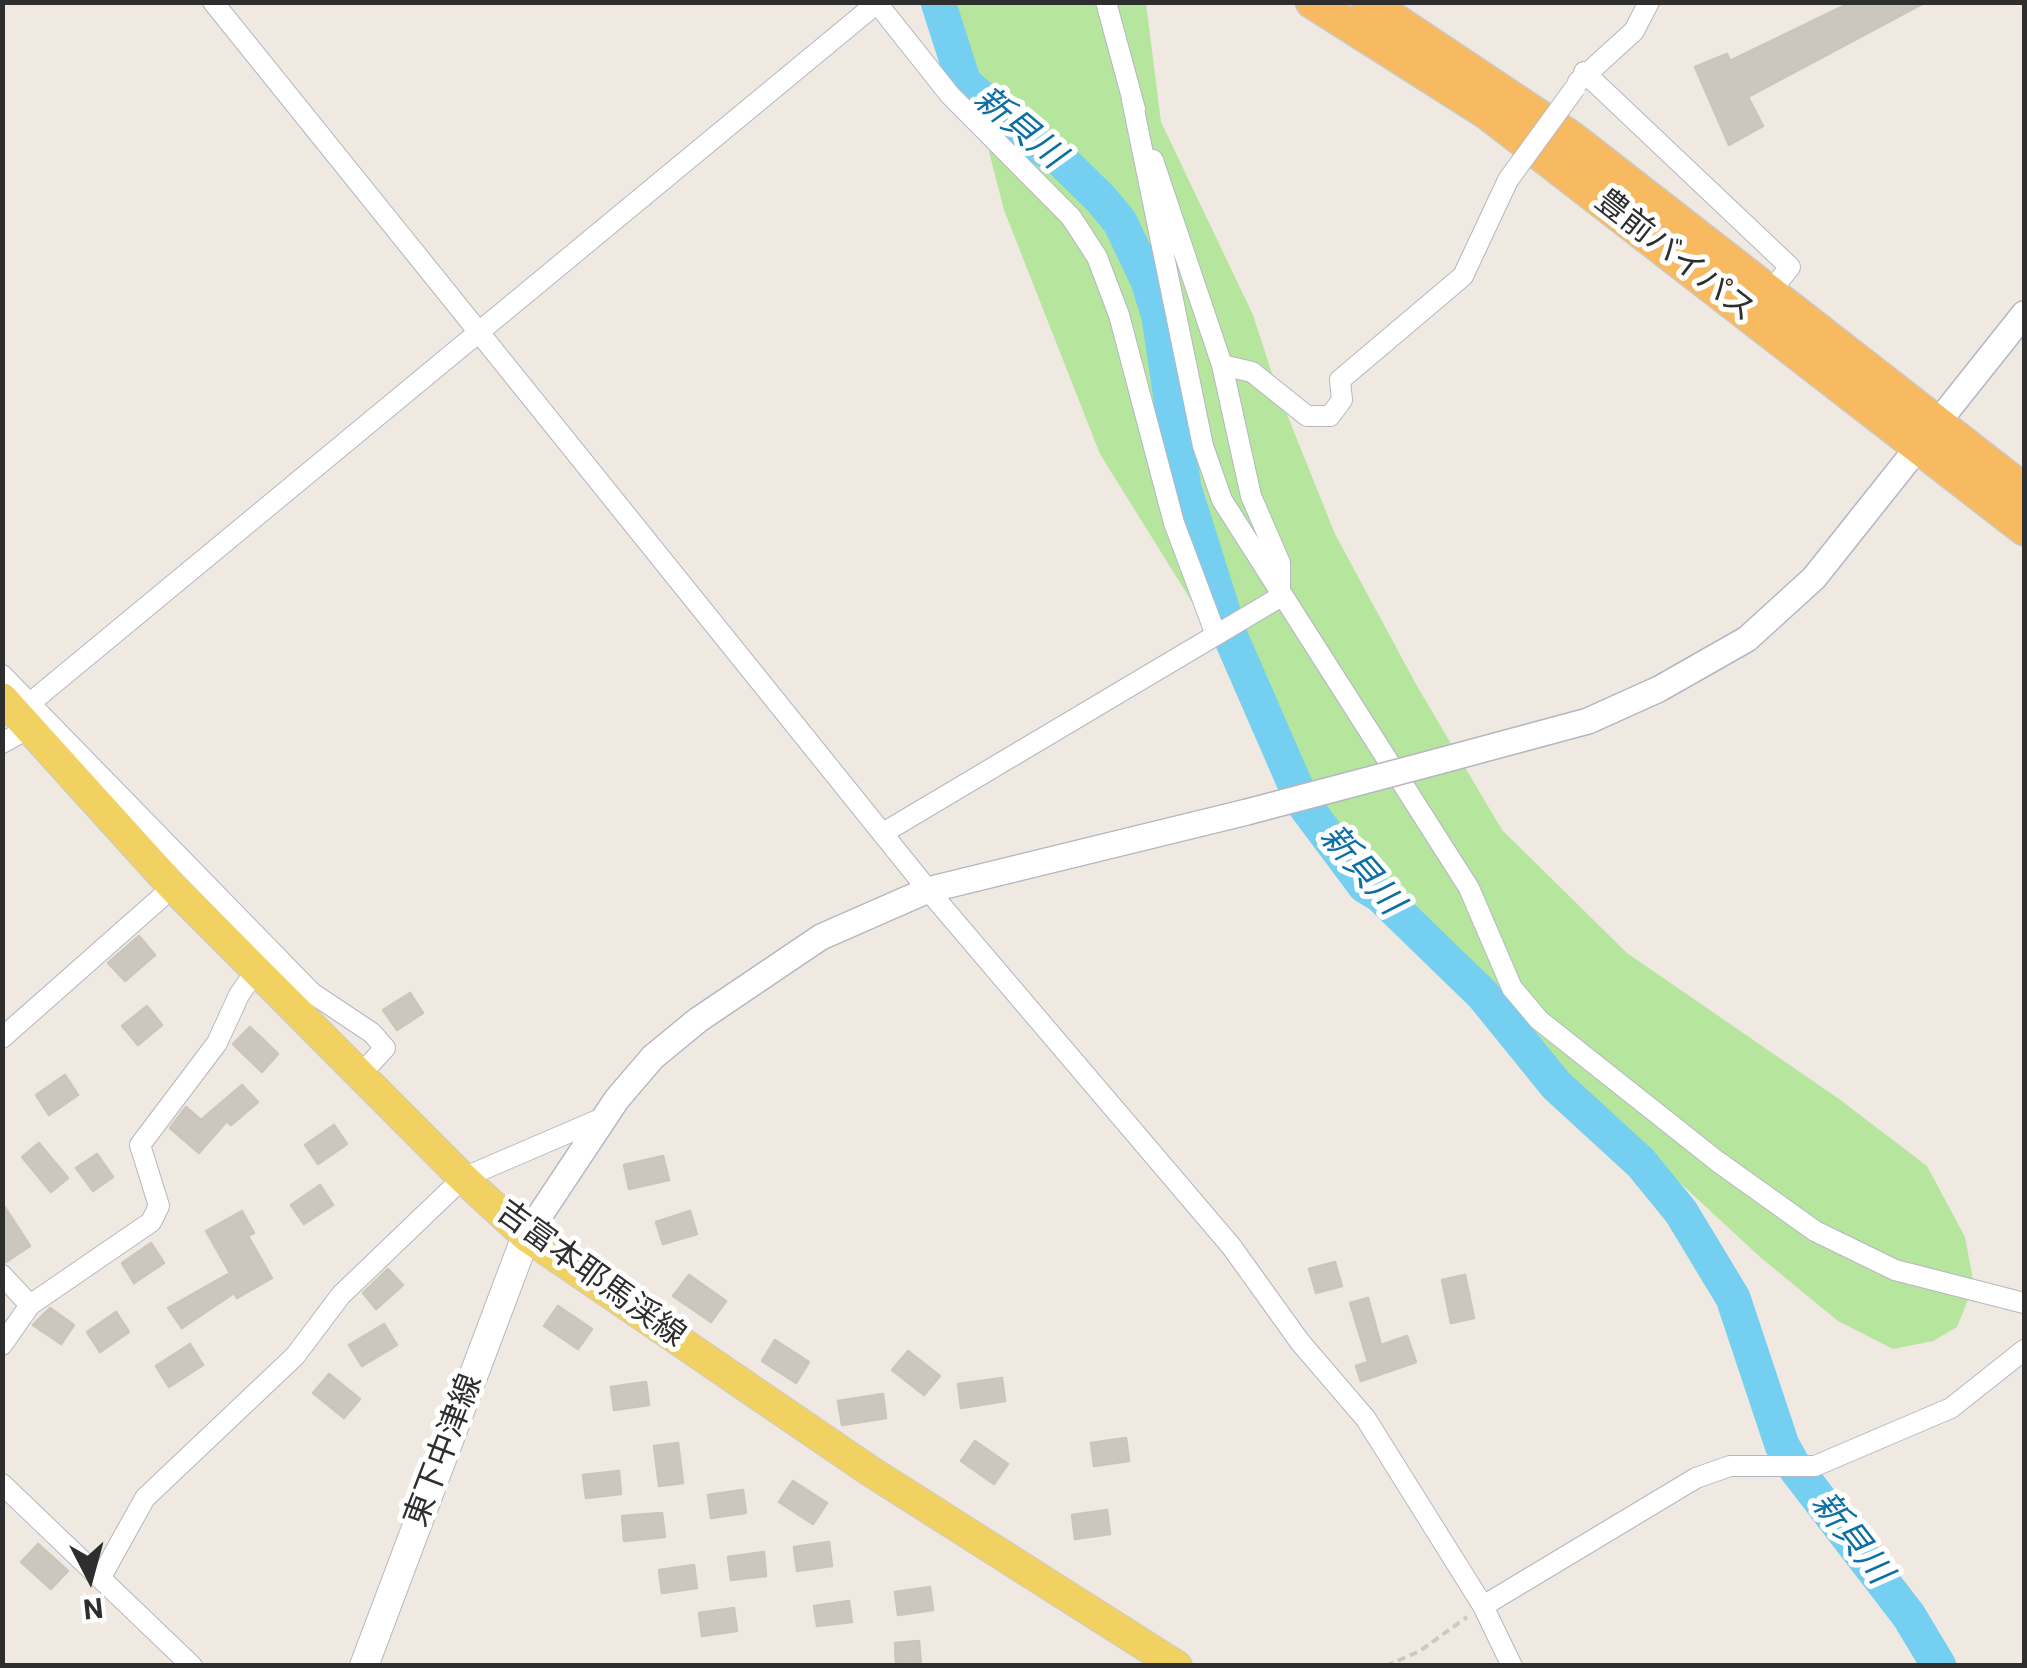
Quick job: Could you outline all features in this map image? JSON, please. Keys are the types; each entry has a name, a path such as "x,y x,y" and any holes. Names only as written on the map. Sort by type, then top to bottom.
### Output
{"highway":[{"name":"豊前バイパス","path":"1312,2 1486,113 1927,434 2024,490"},
{"name":"豊前バイパス","path":"1368,2 1572,138 1770,292 1927,434 2024,529"}],"main road":[{"name":"吉富本耶馬渓線","path":"20,710 173,887 258,969 305,1001 360,1074 526,1236 870,1471 1177,1666"},
{"name":"東下中津線","path":"364,1666 526,1236"}],"street":[{"path":"213,2 928,890 1230,1246 1300,1342 1366,1419 1484,1606 1512,1666"},
{"path":"2,743 20,710 877,2 950,96 1071,217 1096,258 1119,316 1174,524 1216,634"},
{"path":"1106,2 1132,100 1203,446 1222,500 1280,597 1382,748 1469,888 1512,988 1539,1020 1717,1161 1815,1231 1895,1270 2024,1304"},
{"path":"1222,365 1252,372 1307,416 1330,416 1342,400 1340,380 1463,276 1508,180 1579,80 1634,31 1648,2"},
{"path":"1579,80 1790,267 1770,292"},
{"path":"1132,100 1222,365 1251,496 1280,563 1280,597"},
{"path":"526,1236 605,1117 653,1058 698,1020 821,936 928,890 1248,812 1588,721 1659,689 1748,639 1814,578 2024,314"},
{"path":"883,833 1280,597"},
{"path":"2,676 20,710 305,1001"},
{"path":"2,1038 173,887"},
{"path":"2,1346 30,1306 151,1222 159,1206 140,1145 216,1042 239,995 258,969"},
{"path":"101,1577 145,1498 296,1356 340,1295 463,1178 605,1117"},
{"path":"2,1275 30,1306"},
{"path":"1484,1606 1696,1478 1730,1466 1815,1466 1951,1408 2024,1350"},
{"path":"2,1484 192,1666"}],"path":[{"path":"1386,1666 1420,1651 1484,1606"}],"green space":[{"path":"951,3 1146,3 1161,122 1253,315 1278,392 1335,534 1417,686 1502,830 1627,953 1839,1099 1927,1166 1965,1237 1974,1285 1957,1327 1933,1341 1893,1349 1838,1321 1760,1257 1457,976 1297,771 1100,454 1004,210"}],"building":[{"path":"1852,2 1926,2 1748,97 1763,126 1729,145 1695,67 1727,54 1730,61"},
{"path":"139,936 155,955 125,981 108,963"},
{"path":"410,993 423,1013 397,1030 383,1010"},
{"path":"147,1006 162,1025 138,1045 122,1026"},
{"path":"250,1027 278,1054 262,1072 233,1044"},
{"path":"65,1075 78,1095 49,1115 36,1095"},
{"path":"242,1085 258,1102 231,1125 227,1121 199,1153 170,1128 186,1107 201,1120"},
{"path":"334,1125 347,1144 318,1164 305,1145"},
{"path":"39,1143 68,1178 51,1192 22,1157"},
{"path":"97,1154 113,1177 93,1191 76,1168"},
{"path":"663,1156 669,1180 629,1189 624,1165"},
{"path":"320,1185 333,1205 304,1224 291,1205"},
{"path":"2,1203 30,1246 6,1262 2,1262"},
{"path":"242,1211 254,1233 248,1236 272,1278 237,1298 234,1293 182,1328 168,1308 230,1273 206,1231"},
{"path":"690,1211 697,1234 663,1244 656,1222"},
{"path":"151,1243 164,1263 134,1283 122,1263"},
{"path":"1335,1262 1342,1286 1316,1293 1309,1269"},
{"path":"388,1269 403,1285 376,1309 363,1293"},
{"path":"689,1275 726,1301 711,1322 673,1296"},
{"path":"1465,1275 1474,1318 1451,1323 1442,1280"},
{"path":"1368,1298 1381,1345 1407,1336 1416,1362 1361,1381 1356,1366 1368,1362 1350,1303"},
{"path":"558,1306 592,1329 578,1349 544,1326"},
{"path":"50,1308 74,1325 61,1344 33,1325"},
{"path":"116,1312 129,1332 100,1352 87,1332"},
{"path":"384,1324 397,1345 362,1366 349,1345"},
{"path":"775,1340 809,1362 796,1383 762,1361"},
{"path":"190,1344 203,1365 169,1387 156,1366"},
{"path":"908,1351 940,1376 924,1395 892,1370"},
{"path":"329,1374 360,1399 344,1418 313,1393"},
{"path":"1002,1378 1005,1401 961,1408 958,1384"},
{"path":"646,1382 649,1405 614,1410 611,1387"},
{"path":"883,1394 886,1418 842,1425 838,1401"},
{"path":"1126,1438 1129,1461 1094,1466 1091,1443"},
{"path":"975,1441 1008,1464 994,1484 961,1461"},
{"path":"678,1443 683,1483 659,1486 654,1446"},
{"path":"619,1471 621,1494 586,1498 583,1475"},
{"path":"793,1481 827,1503 813,1524 779,1502"},
{"path":"743,1490 746,1513 711,1518 708,1495"},
{"path":"1107,1510 1110,1534 1075,1539 1072,1515"},
{"path":"662,1513 665,1537 624,1541 622,1516"},
{"path":"829,1542 832,1566 797,1571 794,1547"},
{"path":"38,1544 68,1571 51,1589 21,1562"},
{"path":"764,1552 766,1576 731,1580 728,1557"},
{"path":"694,1565 697,1588 662,1593 659,1570"},
{"path":"930,1587 933,1610 898,1615 895,1592"},
{"path":"849,1601 852,1622 817,1626 814,1606"},
{"path":"734,1608 737,1631 702,1636 699,1613"},
{"path":"919,1641 921,1666 896,1666 895,1643"}],"waterway":[{"name":"新貝川","path":"938,2 964,83 1037,145 1060,159 1101,199 1120,222 1148,281 1159,317 1184,488 1232,640 1303,803 1365,886 1380,895 1483,995 1556,1085 1641,1163 1681,1212 1733,1298 1782,1445 1793,1465 1909,1616 1939,1666"}]}
